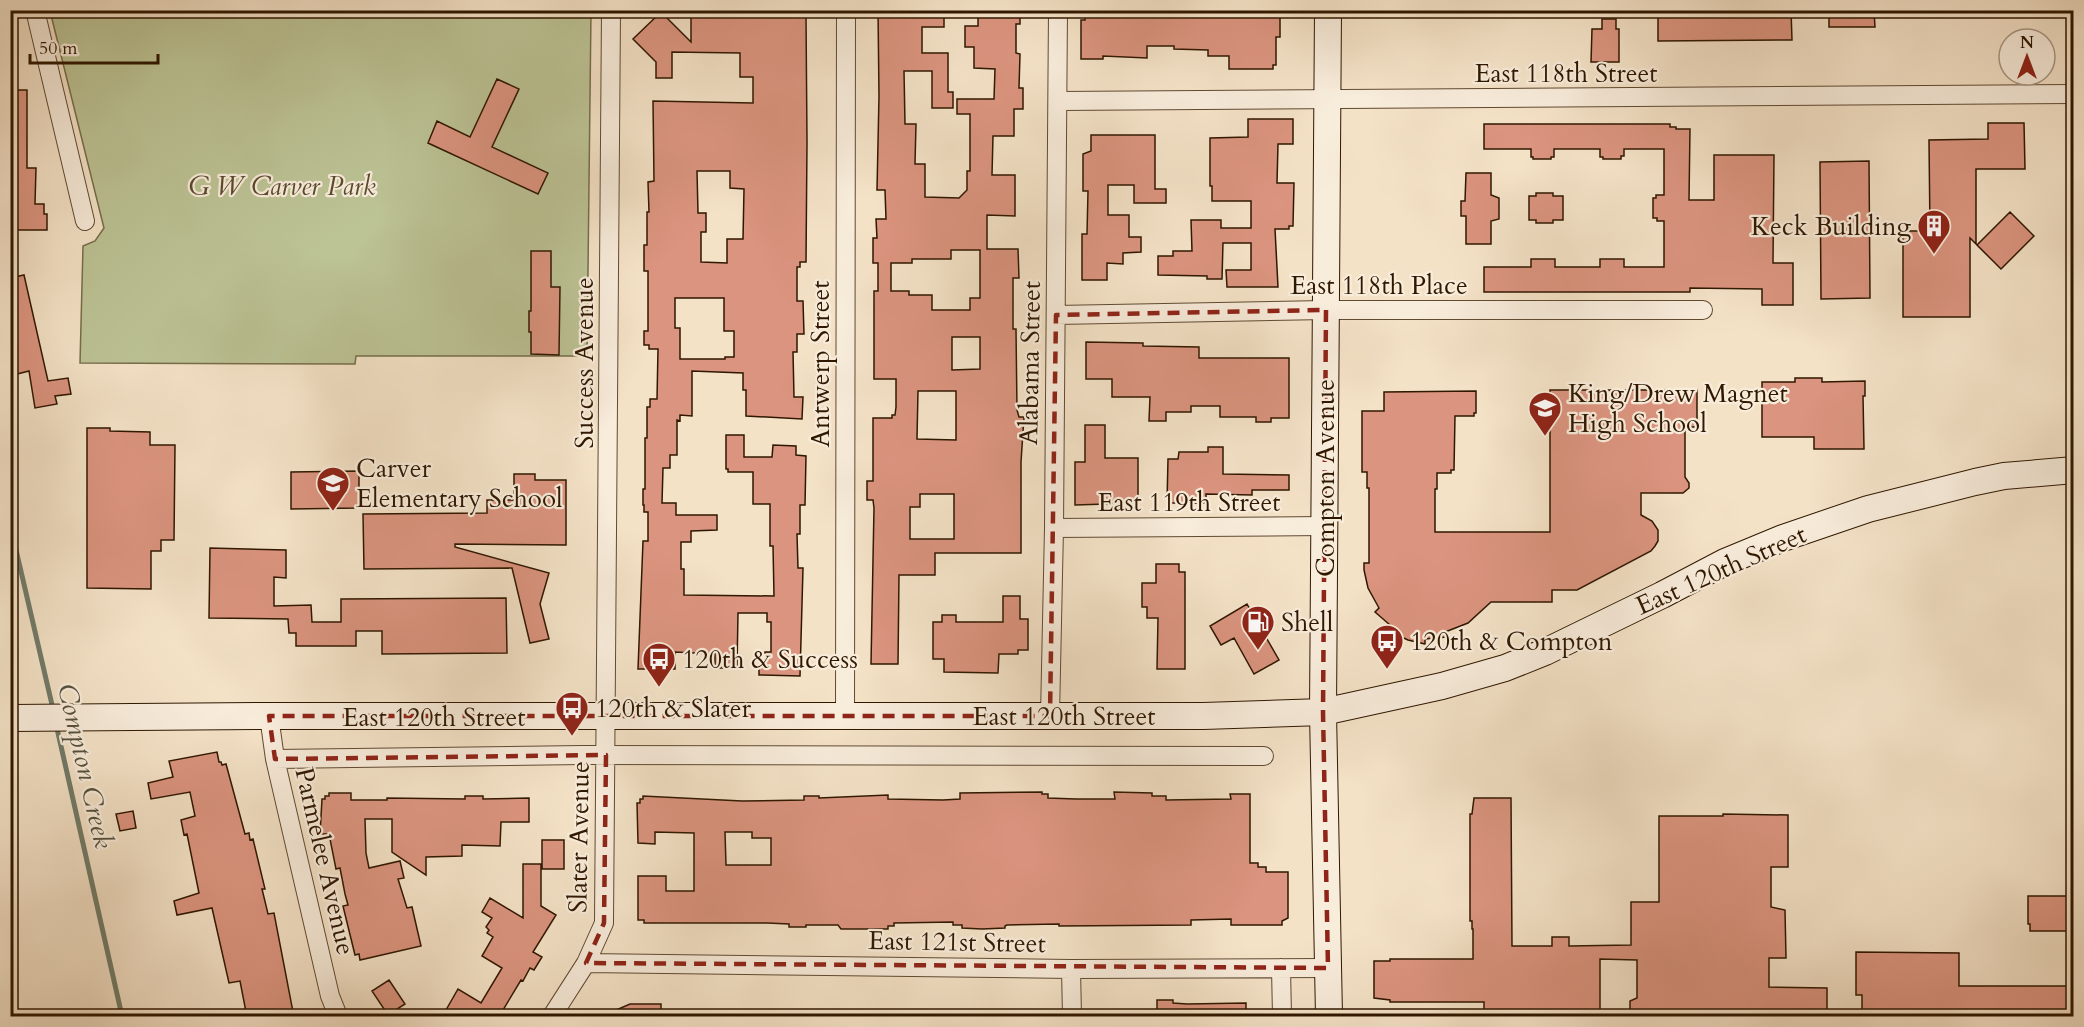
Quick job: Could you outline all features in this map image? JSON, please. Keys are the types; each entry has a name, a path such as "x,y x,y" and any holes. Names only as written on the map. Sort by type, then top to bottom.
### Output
{"street":[{"path":"35,10 85,221"},
{"name":"Success Avenue","path":"604,716 609,452 611,10"},
{"name":"Antwerp Street","path":"845,717 846,10"},
{"name":"Alabama Street","path":"1050,716 1059,101 1058,10"},
{"name":"Compton Avenue","path":"1328,10 1323,712 1329,1017"},
{"name":"East 118th Street","path":"1059,101 2073,94"},
{"name":"East 118th Place","path":"1056,315 1326,310 1703,310"},
{"name":"East 120th Street","path":"21,718 1203,716 1323,712 1442,686 1505,668 1545,652 1652,601 1725,562 1783,538 1868,509 1994,478 2073,470"},
{"name":"East 119th Street","path":"1054,528 1325,526"},
{"name":"Parmelee Avenue","path":"269,716 275,759 330,996 338,1017"},
{"name":"Slater Avenue","path":"552,1017 586,963 604,923 606,755 604,716"},
{"path":"275,759 606,755 1264,756"},
{"name":"East 121st Street","path":"586,963 1071,969 1328,968"},
{"path":"1281,968 1282,1017"},
{"path":"1071,969 1072,1017"}],"highlighted area":[{"path":"1326,310 1323,712 1328,968 586,963 604,923 606,755 275,759 269,716 1050,716 1056,315"}],"green space":[{"name":"G W Carver Park","path":"50,11 591,11 587,356 356,356 355,364 80,363 83,246 95,241 104,228"}],"building":[{"path":"804,10 806,16 806,262 800,262 800,267 797,267 797,301 803,301 804,334 797,334 797,352 793,352 794,397 803,397 802,419 746,416 746,390 743,390 743,373 692,371 692,416 680,415 680,421 677,420 677,455 670,455 670,468 663,468 662,503 676,503 676,515 717,515 717,530 691,531 691,542 681,542 684,595 774,596 773,546 770,546 770,504 753,504 753,472 728,472 726,469 726,435 744,435 744,457 772,457 773,445 796,446 796,455 806,456 805,505 800,505 800,534 797,534 798,568 803,568 800,676 759,675 759,665 765,661 765,652 771,652 771,622 767,622 767,613 738,613 737,668 715,668 715,654 675,652 675,669 638,669 643,541 648,541 648,512 644,512 643,505 647,407 650,407 650,399 657,399 658,349 649,349 649,345 644,345 644,331 648,331 648,271 644,271 644,245 647,245 648,182 654,181 653,101 753,103 753,77 740,77 740,53 672,52 672,78 656,78 656,62 633,39 661,12 691,42 691,15 739,16 739,12","holes":["697,171 730,171 730,188 744,189 743,239 727,239 727,263 701,262 701,232 706,232 706,213 698,213","675,298 724,298 724,331 734,331 734,357 680,359 680,328 675,328"]},
{"path":"878,10 944,12 944,27 922,27 922,53 948,53 948,92 953,92 953,108 932,108 932,71 904,71 905,124 916,124 915,164 925,164 925,197 959,198 967,190 967,171 970,171 970,114 957,114 957,99 994,99 995,69 974,68 974,47 965,47 965,26 978,26 978,10 1020,10 1020,24 1016,24 1016,53 1020,54 1019,88 1023,88 1023,109 1014,109 1014,136 993,136 992,175 1015,175 1015,216 987,215 987,249 1018,249 1019,278 1013,278 1013,329 1016,329 1017,410 1019,417 1024,417 1021,462 1021,553 935,553 935,575 899,575 898,664 871,664 874,508 873,500 867,500 867,481 873,481 873,418 892,418 896,407 896,379 874,379 874,291 878,291 878,263 873,263 873,238 877,238 876,219 886,219 885,190 877,190","holes":["951,250 980,250 980,298 970,298 970,310 932,310 932,295 909,295 909,291 891,291 891,263 912,263 912,259 951,259","952,337 980,337 980,369 952,370","918,391 956,391 956,440 917,439","920,494 954,494 954,539 910,539 910,507 920,507"]},
{"path":"1085,10 1280,10 1280,37 1276,37 1276,65 1273,65 1273,69 1229,69 1229,56 1208,56 1208,50 1174,49 1174,46 1147,46 1147,58 1103,56 1103,59 1081,59 1081,20 1085,20"},
{"path":"1658,10 1791,10 1792,40 1658,41"},
{"path":"1829,10 1874,10 1875,27 1829,27"},
{"path":"1602,19 1616,19 1616,29 1619,29 1619,62 1591,62 1592,29 1602,29"},
{"path":"497,79 519,89 492,147 548,173 538,194 428,143 437,121 470,137"},
{"path":"10,90 27,90 27,168 36,168 35,204 44,204 44,214 47,214 47,230 10,230"},
{"path":"1248,119 1293,119 1293,144 1278,144 1277,183 1294,183 1293,226 1289,226 1289,229 1275,229 1278,287 1227,287 1226,270 1251,270 1251,243 1223,243 1222,279 1207,279 1207,276 1158,275 1158,256 1173,256 1173,251 1192,251 1191,220 1221,220 1221,228 1251,228 1251,201 1212,201 1212,186 1210,186 1210,138 1248,137"},
{"name":"Keck Building","path":"1988,123 2024,123 2025,169 1976,169 1976,244 1970,238 1970,317 1903,317 1903,231 1930,231 1929,140 1988,139"},
{"path":"1484,124 1670,124 1670,127 1676,127 1676,129 1690,129 1689,200 1714,200 1714,155 1774,155 1773,263 1793,263 1793,305 1762,305 1762,289 1690,288 1690,292 1484,292 1484,267 1531,267 1531,259 1555,259 1555,267 1600,267 1600,259 1624,259 1624,267 1664,267 1664,221 1657,221 1657,218 1653,218 1653,198 1656,198 1656,195 1664,195 1664,149 1624,149 1624,156 1621,156 1621,159 1603,159 1600,157 1600,149 1554,149 1554,157 1551,159 1533,159 1531,149 1484,149"},
{"path":"1091,135 1155,135 1155,189 1166,189 1166,203 1134,203 1134,185 1108,185 1108,215 1129,215 1129,237 1141,237 1141,252 1123,253 1123,264 1107,263 1107,280 1082,280 1082,234 1087,234 1088,191 1083,191 1083,154 1091,151"},
{"path":"1869,161 1870,298 1821,299 1820,162"},
{"path":"1466,173 1491,173 1491,195 1499,198 1499,219 1491,221 1491,244 1466,244 1466,216 1461,216 1461,201 1465,201"},
{"path":"1536,193 1553,193 1553,196 1563,196 1563,220 1553,220 1553,223 1536,223 1536,220 1529,220 1529,196 1536,196"},
{"path":"2010,212 2034,236 2001,269 1977,245"},
{"path":"531,251 551,251 551,287 560,287 559,355 531,354 529,311 531,311"},
{"path":"24,275 48,381 68,378 71,394 55,396 57,404 35,408 29,371 17,374 10,330 10,278"},
{"path":"1086,342 1199,347 1199,358 1289,358 1289,418 1271,418 1271,422 1256,422 1256,417 1220,417 1220,406 1191,406 1191,412 1166,412 1166,421 1149,421 1150,397 1112,397 1112,379 1086,379"},
{"path":"1795,378 1822,378 1822,382 1865,381 1864,449 1814,449 1814,437 1762,437 1762,382 1795,382"},
{"path":"1550,390 1697,390 1697,427 1685,427 1685,477 1689,488 1683,493 1641,493 1641,515 1652,521 1658,530 1658,541 1655,546 1651,551 1577,590 1552,590 1552,602 1491,602 1468,623 1445,632 1446,637 1425,639 1425,644 1408,640 1386,630 1390,625 1375,612 1379,608 1368,588 1364,570 1364,563 1369,563 1369,488 1367,488 1367,472 1362,472 1362,411 1384,411 1384,392 1476,391 1474,416 1455,416 1454,470 1451,470 1451,473 1437,473 1435,532 1550,532"},
{"path":"1085,425 1105,425 1105,458 1138,458 1138,503 1075,505 1075,462 1085,462"},
{"path":"87,428 150,432 150,445 175,445 174,540 161,540 161,551 151,551 151,589 87,588"},
{"path":"1208,447 1223,447 1223,474 1289,475 1289,490 1252,490 1252,495 1206,494 1206,503 1167,503 1168,459 1178,459 1179,452 1208,452"},
{"path":"359,471 359,508 291,509 291,472"},
{"path":"514,474 535,474 535,480 566,480 566,545 455,544 455,547 549,573 540,604 549,639 530,643 512,568 364,569 363,514 487,513 487,500 514,500"},
{"path":"210,548 286,550 286,578 274,577 274,606 311,605 312,622 341,622 341,599 506,598 507,653 382,654 382,631 356,631 356,646 296,646 296,633 289,633 288,619 209,618"},
{"path":"1156,564 1179,564 1179,572 1185,572 1185,669 1157,669 1158,618 1147,618 1147,607 1142,607 1142,583 1156,583"},
{"path":"1003,596 1020,596 1020,619 1028,619 1028,650 1018,650 1018,654 999,654 998,673 944,672 944,659 933,659 933,622 942,622 942,615 956,615 956,622 1003,622"},
{"path":"1247,604 1279,660 1254,674 1234,638 1221,645 1210,626"},
{"path":"217,752 219,762 222,765 226,764 245,834 249,833 250,840 253,839 265,889 262,889 268,914 274,913 294,1017 247,1017 240,981 229,983 212,908 177,915 174,901 199,893 187,834 184,835 181,820 195,816 190,792 151,799 148,783 173,777 169,761"},
{"path":"1042,792 1042,794 1048,794 1048,798 1115,799 1114,792 1152,793 1152,796 1166,796 1166,800 1231,799 1230,794 1250,794 1250,863 1258,863 1258,867 1266,867 1266,872 1288,872 1288,918 1282,921 1282,925 1231,925 1231,919 1191,920 1191,925 1059,926 1059,924 1007,925 1005,928 982,929 962,928 962,925 953,925 953,922 894,923 894,926 888,926 888,929 841,929 838,925 789,927 789,924 644,923 644,920 638,920 638,876 666,876 666,891 694,891 694,833 655,832 655,844 638,843 637,803 640,803 643,796 742,801 804,800 804,796 819,796 819,798 888,795 888,799 943,800 960,799 960,793","holes":["725,832 752,832 752,838 771,838 771,865 726,865"]},
{"path":"329,793 351,793 351,800 465,799 465,796 483,796 483,799 529,798 529,822 501,822 500,846 462,845 462,856 426,857 426,875 392,852 392,819 365,819 369,868 400,861 404,878 398,879 407,908 412,907 421,946 360,960 359,954 355,955 343,906 348,905 340,868 336,869 329,834 320,834 322,799 329,796"},
{"path":"1474,798 1511,798 1512,946 1552,946 1552,937 1569,937 1569,946 1631,945 1631,902 1659,902 1659,816 1788,815 1788,867 1771,867 1771,907 1785,910 1786,958 1769,958 1769,987 1827,988 1827,1017 1630,1017 1630,1001 1637,998 1637,960 1600,959 1600,1017 1484,1017 1484,1002 1390,1002 1390,1000 1374,998 1374,961 1473,959 1473,929 1472,921 1470,921 1470,814 1472,814"},
{"path":"133,811 136,828 120,831 116,814"},
{"path":"542,840 564,840 564,869 542,869"},
{"path":"523,864 541,864 541,906 556,915 533,952 542,957 534,970 530,968 523,981 521,980 500,1015 503,1017 442,1017 458,989 481,1003 502,968 482,956 493,937 487,933 489,930 486,927 492,918 482,912 490,898 523,918"},
{"path":"2028,896 2073,896 2073,931 2030,931"},
{"path":"1856,952 1959,953 1959,986 2073,986 2073,1017 1862,1017 1862,995 1856,995"},
{"path":"389,980 405,1004 388,1015 372,991"},
{"path":"1157,1000 1173,1000 1173,1003 1187,1004 1246,1003 1246,1017 1157,1017"},
{"path":"630,1004 661,1004 661,1017 600,1017"}],"waterway":[{"name":"Compton Creek","path":"10,524 53,709"},
{"name":"Compton Creek","path":"56,724 122,1016"}],"place":[{"name":"Keck Building","path":"1934,255"},
{"name":"King/Drew Magnet High School","path":"1545,437"},
{"name":"Carver Elementary School","path":"333,512"},
{"name":"Shell","path":"1258,651"},
{"name":"120th & Compton","path":"1387,670"},
{"name":"120th & Success","path":"659,688"},
{"name":"120th & Slater","path":"572,737"}]}
